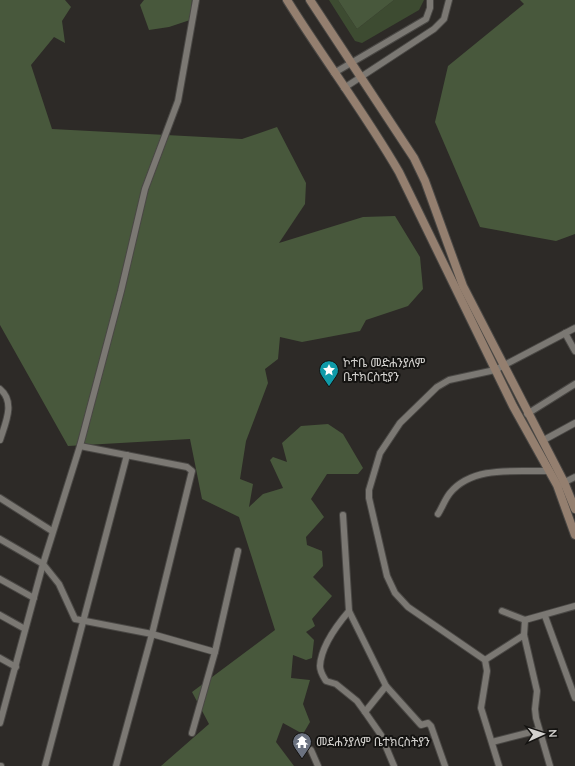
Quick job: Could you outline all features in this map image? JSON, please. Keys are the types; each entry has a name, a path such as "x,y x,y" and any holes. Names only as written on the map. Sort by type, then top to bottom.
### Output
{"main road":[{"path":"287,0 385,148 398,172 460,288 480,330 495,370 549,471 561,484 575,535"},
{"path":"310,0 414,158 425,181 460,288"},
{"path":"480,330 503,366 542,441 561,484 575,509"}],"street":[{"path":"0,723 2,710 16,667 42,564 80,446 121,291 145,189 178,101 196,0"},
{"path":"334,73 426,18 430,8 430,0"},
{"path":"344,88 434,29 444,19 449,0"},
{"path":"499,766 480,708 487,671 485,660 408,607 396,593 385,569 369,498 369,490 380,453 400,423 437,387 449,380 495,370 575,328"},
{"path":"565,333 575,352"},
{"path":"527,414 575,384"},
{"path":"0,389 7,396 9,405 8,417 0,440"},
{"path":"542,441 575,423"},
{"path":"80,446 187,467 192,471 152,634 116,766"},
{"path":"45,766 127,455"},
{"path":"438,514 450,493 460,484 481,474 549,471"},
{"path":"561,484 575,477"},
{"path":"0,498 52,531"},
{"path":"343,515 349,611 386,686 421,725 428,723 431,726 445,766"},
{"path":"0,540 42,564 59,584 75,619 152,634 215,652"},
{"path":"192,733 215,652 238,551"},
{"path":"0,579 34,598"},
{"path":"502,611 525,620 545,616 575,606"},
{"path":"349,611 339,624 324,650 320,666 321,672 326,681 336,684 357,702 365,712 381,735 394,766"},
{"path":"0,615 25,629"},
{"path":"545,616 575,698"},
{"path":"525,620 524,635 537,691 535,709 539,730 550,766"},
{"path":"485,660 524,635"},
{"path":"0,658 16,667"},
{"path":"365,712 386,686"},
{"path":"492,742 539,730"},
{"path":"311,750 318,766"}],"green space":[{"path":"0,0 65,0 71,7 62,21 65,43 54,37 31,65 52,129 242,139 277,127 306,183 305,204 279,243 363,217 395,216 420,257 423,289 408,306 366,320 360,331 302,342 280,337 278,359 265,369 268,383 246,441 240,479 253,484 249,507 263,494 283,488 270,460 273,457 287,462 282,443 301,426 328,424 343,434 363,468 358,474 327,474 311,499 324,517 306,537 307,545 322,551 323,566 313,577 332,596 312,619 315,626 306,632 314,640 312,658 306,660 293,655 291,678 310,680 303,704 310,722 303,734 283,723 276,742 294,766 161,766 209,724 192,692 275,630 239,517 202,499 190,439 68,446 0,325"},
{"path":"144,0 192,0 190,20 169,27 149,30 140,5"},
{"path":"329,0 338,0 357,29 394,0 424,0 419,10 362,43 355,41"},
{"path":"338,0 394,0 357,29"},
{"path":"520,0 575,0 575,234 556,241 480,227 435,122 448,66 524,4"}],"place":[{"name":"ኮተቤ መድሐንያለም ቤተክርስቲያን","path":"329,387"},
{"name":"መደሐንያለም ቤተክርስትያን","path":"302,759"}]}
